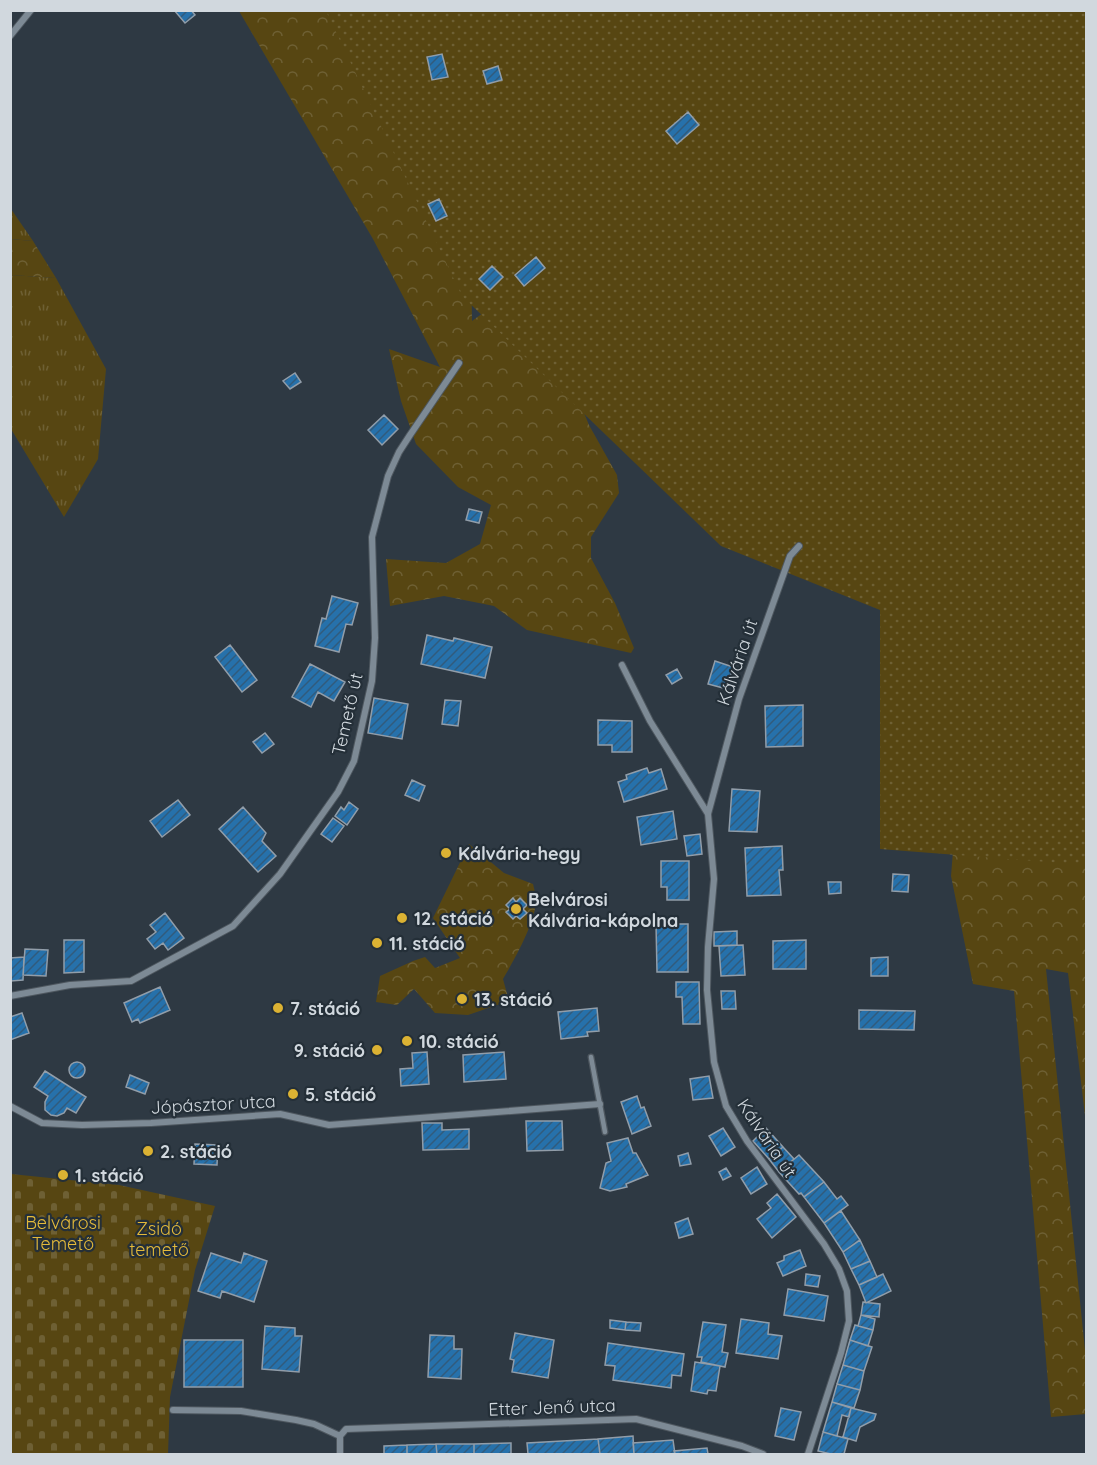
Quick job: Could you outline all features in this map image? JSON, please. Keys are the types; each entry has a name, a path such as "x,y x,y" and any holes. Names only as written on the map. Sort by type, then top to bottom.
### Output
{"street":[{"path":"10,36 31,10"},
{"name":"Temető út","path":"10,996 70,985 131,981 233,926 280,874 338,792 354,761 372,681 375,638 372,537 388,476 405,443 459,363"},
{"name":"Kálvária út","path":"800,546 790,556 739,699 708,814 714,879 707,990 714,1062 726,1106 747,1141 824,1244 839,1269 847,1291 849,1321 808,1455"},
{"name":"Kálvária út","path":"622,665 650,721 708,814"},
{"name":"Jópásztor utca","path":"10,1106 42,1123 82,1125 151,1123 280,1114 329,1125 600,1104"},
{"path":"172,1410 241,1411 314,1424 340,1436 340,1455"},
{"name":"Etter Jenő utca","path":"340,1436 346,1429 636,1419 742,1446 764,1455"}],"lane":[{"path":"591,1057 605,1132"}],"green space":[{"path":"239,11 403,11 471,263 472,321 487,310 1086,172 1086,1124 1068,973 1046,969 1086,1360 1086,1414 1051,1417 1014,991 973,984 951,876 955,826 894,559 565,367 589,425 617,475 619,493 591,537 591,558 615,603 634,648 631,653 527,630 494,606 444,596 390,606 386,559 446,563 480,544 491,505 458,487 416,444 401,401 389,349 440,367 373,239"},
{"path":"326,11 1086,11 1086,865 880,849 880,610 721,546 462,296"},
{"path":"11,209 33,241 11,239"},
{"path":"10,239 33,241 56,278 11,275"},
{"path":"11,275 56,278 106,369 98,459 64,517 11,429"},
{"path":"469,844 504,873 533,884 536,898 533,917 524,940 503,979 509,1001 468,1015 435,1013 414,989 397,1005 376,1002 380,976 425,957 435,968 460,958 433,918"},
{"path":"11,1174 119,1185 215,1206 195,1270 170,1397 168,1454 11,1454"}],"building":[{"path":"174,10 191,10 195,15 185,23"},
{"path":"442,54 448,77 432,80 427,57"},
{"path":"498,66 502,80 487,84 483,71"},
{"path":"688,112 699,125 677,144 666,131"},
{"path":"439,199 447,216 436,221 428,204"},
{"path":"536,257 545,268 524,286 515,275"},
{"path":"492,266 503,277 490,290 479,279"},
{"path":"295,373 301,382 290,389 283,381"},
{"path":"384,415 398,429 382,445 368,430"},
{"path":"469,509 482,512 479,523 466,520"},
{"path":"332,596 358,603 352,625 346,624 339,652 315,646 322,618 326,619"},
{"path":"427,635 453,641 454,638 492,647 485,678 421,664"},
{"path":"230,645 257,680 242,692 215,657"},
{"path":"715,661 733,667 727,689 708,684"},
{"path":"310,664 345,682 334,701 318,692 311,707 292,697"},
{"path":"677,669 682,678 672,684 666,675"},
{"path":"374,698 408,704 402,739 368,733"},
{"path":"445,700 461,701 458,726 442,724"},
{"path":"803,705 803,746 766,747 765,706"},
{"path":"598,720 632,721 632,752 612,752 612,745 598,745"},
{"path":"265,733 274,744 262,753 253,742"},
{"path":"647,768 649,773 661,769 667,789 624,802 618,782 627,779 626,775"},
{"path":"412,780 425,786 419,801 405,795"},
{"path":"732,789 760,791 757,832 729,831"},
{"path":"178,800 190,815 162,837 150,821"},
{"path":"349,802 358,809 347,825 335,816 341,807 344,810"},
{"path":"243,807 266,833 262,841 276,856 258,872 219,829"},
{"path":"673,811 677,839 641,845 637,817"},
{"path":"333,818 344,826 332,842 321,834"},
{"path":"700,834 702,854 687,856 684,836"},
{"path":"782,846 783,870 779,870 781,895 747,896 745,848"},
{"path":"661,861 689,861 689,900 667,900 667,887 661,887"},
{"path":"893,874 909,875 908,892 892,891"},
{"path":"828,882 841,882 841,893 829,894"},
{"name":"Belvárosi Kálvária-kápolna","path":"513,898 516,902 520,898 527,905 523,909 527,913 520,919 516,916 513,919 506,912 510,909 506,905"},
{"path":"165,913 184,938 168,950 163,943 155,949 147,939 156,932 150,925"},
{"path":"656,924 688,924 688,972 657,972"},
{"path":"737,931 737,945 714,946 714,932"},
{"path":"64,940 84,940 84,972 64,973"},
{"path":"806,940 806,969 773,969 773,941"},
{"path":"743,945 745,975 721,976 719,946"},
{"path":"25,949 48,950 46,976 23,975"},
{"path":"24,957 23,980 11,981 10,958"},
{"path":"888,957 888,976 871,976 871,958"},
{"path":"676,982 699,982 700,1024 683,1024 682,997 676,997"},
{"path":"160,987 170,1010 140,1023 138,1019 132,1022 124,1003"},
{"path":"721,991 735,991 736,1009 722,1009"},
{"path":"597,1008 599,1031 587,1032 588,1036 561,1039 558,1012"},
{"path":"859,1010 915,1011 914,1030 859,1029"},
{"path":"22,1013 29,1033 10,1040 10,1017"},
{"path":"427,1052 429,1084 401,1086 400,1069 413,1068 412,1053"},
{"path":"504,1052 506,1079 464,1082 463,1055"},
{"path":"74,1062 80,1062 85,1070 83,1076 74,1078 69,1073 69,1067"},
{"path":"45,1071 86,1097 76,1113 67,1108 64,1113 57,1116 45,1110 48,1096 34,1087"},
{"path":"130,1075 149,1083 145,1094 126,1087"},
{"path":"709,1076 713,1098 693,1100 690,1079"},
{"path":"637,1096 651,1126 632,1134 621,1102"},
{"path":"526,1121 562,1121 563,1150 527,1151"},
{"path":"422,1123 442,1123 442,1130 469,1129 469,1149 423,1150"},
{"path":"723,1128 735,1147 721,1156 709,1136"},
{"path":"766,1128 783,1147 769,1159 753,1141"},
{"path":"628,1138 633,1153 636,1153 648,1175 626,1184 627,1187 610,1191 600,1188 606,1163 611,1161 607,1143"},
{"path":"195,1144 218,1145 217,1165 194,1164"},
{"path":"783,1147 794,1159 779,1172 769,1159"},
{"path":"688,1153 691,1164 680,1166 678,1156"},
{"path":"799,1155 824,1182 804,1197 779,1172"},
{"path":"757,1167 767,1184 751,1194 741,1178"},
{"path":"726,1168 731,1176 723,1180 719,1172"},
{"path":"824,1182 837,1199 841,1196 848,1205 824,1223 804,1197"},
{"path":"777,1194 796,1217 772,1238 757,1219 771,1208 767,1203"},
{"path":"841,1211 860,1240 843,1252 824,1223"},
{"path":"688,1218 693,1234 679,1238 675,1223"},
{"path":"860,1240 870,1261 851,1269 843,1252"},
{"path":"800,1250 806,1266 783,1276 777,1263 784,1260 784,1256"},
{"path":"211,1253 241,1263 244,1253 267,1261 254,1302 222,1291 220,1298 198,1291"},
{"path":"870,1261 877,1277 859,1285 851,1269"},
{"path":"806,1274 820,1276 818,1287 805,1285"},
{"path":"883,1274 891,1291 866,1303 859,1285"},
{"path":"788,1289 828,1296 824,1321 784,1315"},
{"path":"863,1302 880,1304 879,1317 861,1315"},
{"path":"861,1315 875,1319 873,1330 858,1326"},
{"path":"741,1319 769,1323 768,1334 782,1336 778,1359 736,1353"},
{"path":"610,1320 626,1322 625,1330 610,1328"},
{"path":"626,1322 641,1323 640,1331 625,1330"},
{"path":"703,1322 726,1325 722,1352 728,1353 725,1367 701,1362 702,1357 697,1357"},
{"path":"855,1325 873,1330 868,1346 850,1340"},
{"path":"265,1326 295,1328 295,1336 302,1336 299,1372 262,1369"},
{"path":"515,1333 554,1340 548,1378 512,1372 514,1360 510,1359"},
{"path":"430,1335 454,1336 454,1349 462,1349 461,1379 428,1377"},
{"path":"184,1340 243,1340 243,1387 184,1387"},
{"path":"850,1340 872,1347 864,1371 843,1365"},
{"path":"608,1343 684,1354 681,1376 672,1375 671,1388 613,1380 615,1366 605,1365"},
{"path":"695,1362 720,1366 716,1391 708,1390 707,1394 691,1391"},
{"path":"843,1365 864,1371 860,1390 837,1384"},
{"path":"837,1384 860,1390 854,1408 832,1402"},
{"path":"832,1402 851,1408 849,1417 842,1415 837,1436 823,1432"},
{"path":"781,1408 801,1412 794,1440 775,1436"},
{"path":"851,1408 876,1414 874,1420 860,1427 856,1441 843,1437"},
{"path":"823,1432 848,1439 844,1454 818,1451"},
{"path":"633,1436 634,1454 600,1454 598,1439"},
{"path":"598,1439 600,1454 528,1454 527,1443"},
{"path":"673,1440 675,1454 634,1454 633,1443"},
{"path":"511,1443 511,1454 474,1454 474,1444"},
{"path":"436,1444 437,1454 407,1454 407,1445"},
{"path":"436,1444 474,1444 474,1454 437,1454"},
{"path":"407,1445 407,1454 384,1454 384,1446"},
{"path":"707,1448 708,1454 675,1454 674,1451"}],"place":[{"name":"Kálvária-hegy","path":"446,853"},
{"name":"Belvárosi Kálvária-kápolna","path":"516,909"},
{"name":"12. stáció","path":"402,918"},
{"name":"11. stáció","path":"377,943"},
{"name":"13. stáció","path":"462,999"},
{"name":"7. stáció","path":"278,1008"},
{"name":"10. stáció","path":"407,1041"},
{"name":"9. stáció","path":"377,1050"},
{"name":"5. stáció","path":"293,1094"},
{"name":"2. stáció","path":"148,1151"},
{"name":"1. stáció","path":"63,1175"}],"park label":[{"name":"Belvárosi Temető","path":"63,1232"},
{"name":"Zsidó temető","path":"159,1238"}]}
